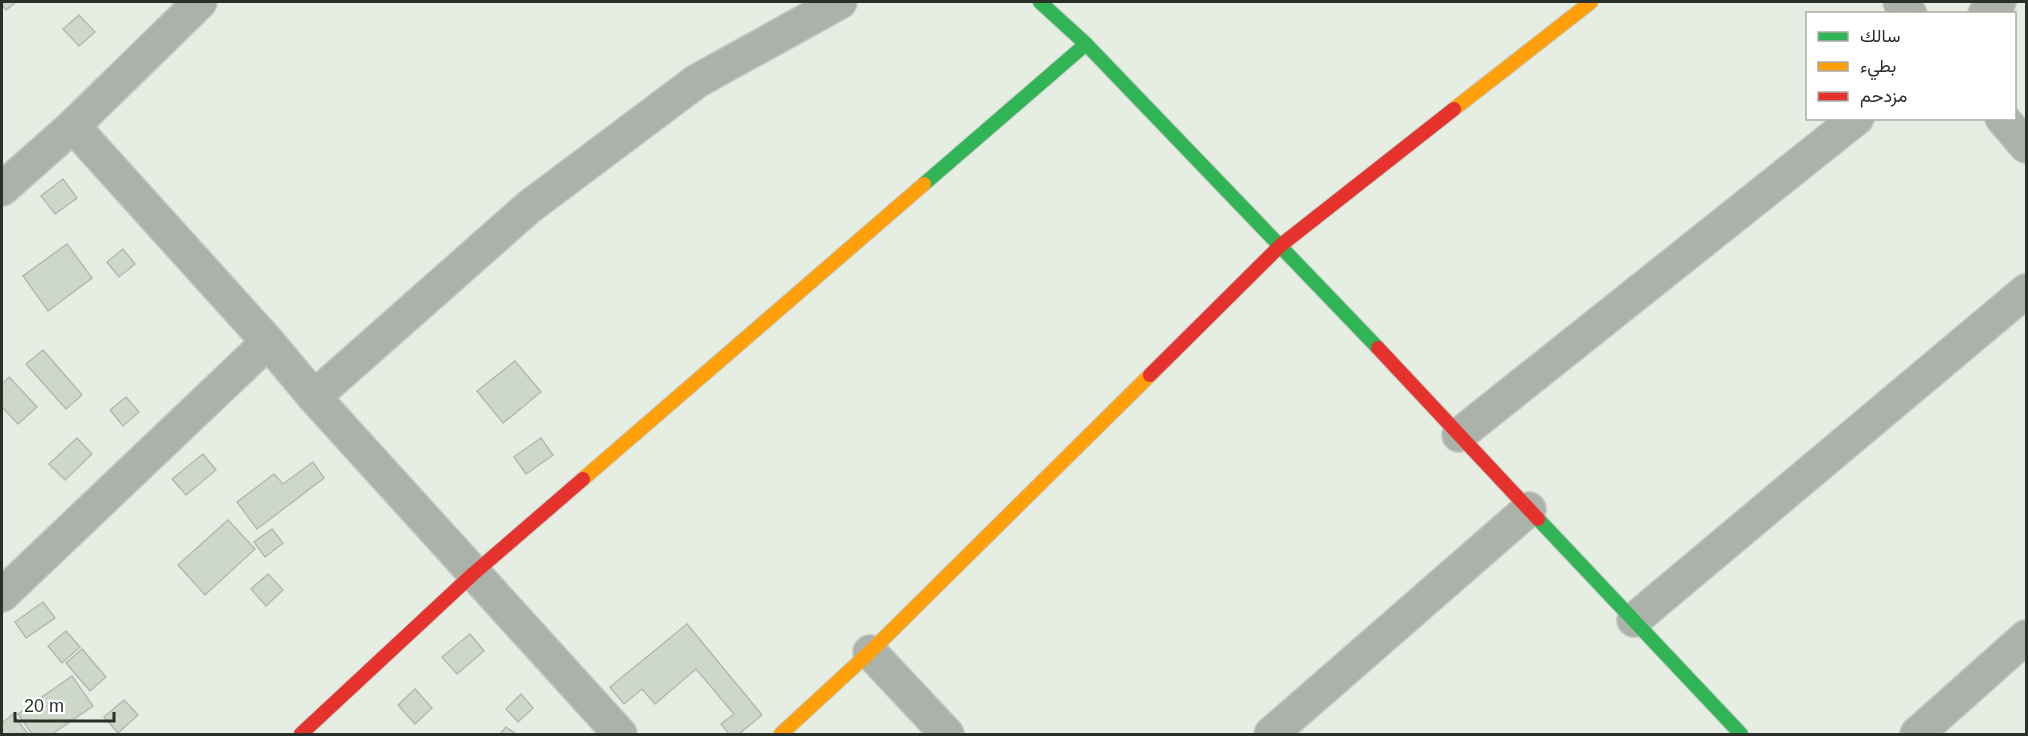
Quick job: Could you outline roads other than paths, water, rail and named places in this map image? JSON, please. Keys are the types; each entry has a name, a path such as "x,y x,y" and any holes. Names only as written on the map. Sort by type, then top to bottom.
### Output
{"street":[{"path":"2,189 73,126 200,2"},
{"path":"314,397 529,207 697,81 840,2"},
{"path":"1040,2 1086,44 1281,245 1741,735"},
{"path":"782,735 870,652 1281,245 1591,2"},
{"path":"1988,12 2000,2"},
{"path":"301,735 473,574 1086,44"},
{"path":"1460,435 1854,120"},
{"path":"2004,120 2026,146"},
{"path":"73,126 620,735"},
{"path":"1634,620 2026,291"},
{"path":"2,595 268,342"},
{"path":"1271,735 1529,509"},
{"path":"1917,735 2026,637"},
{"path":"870,652 947,735"}]}
